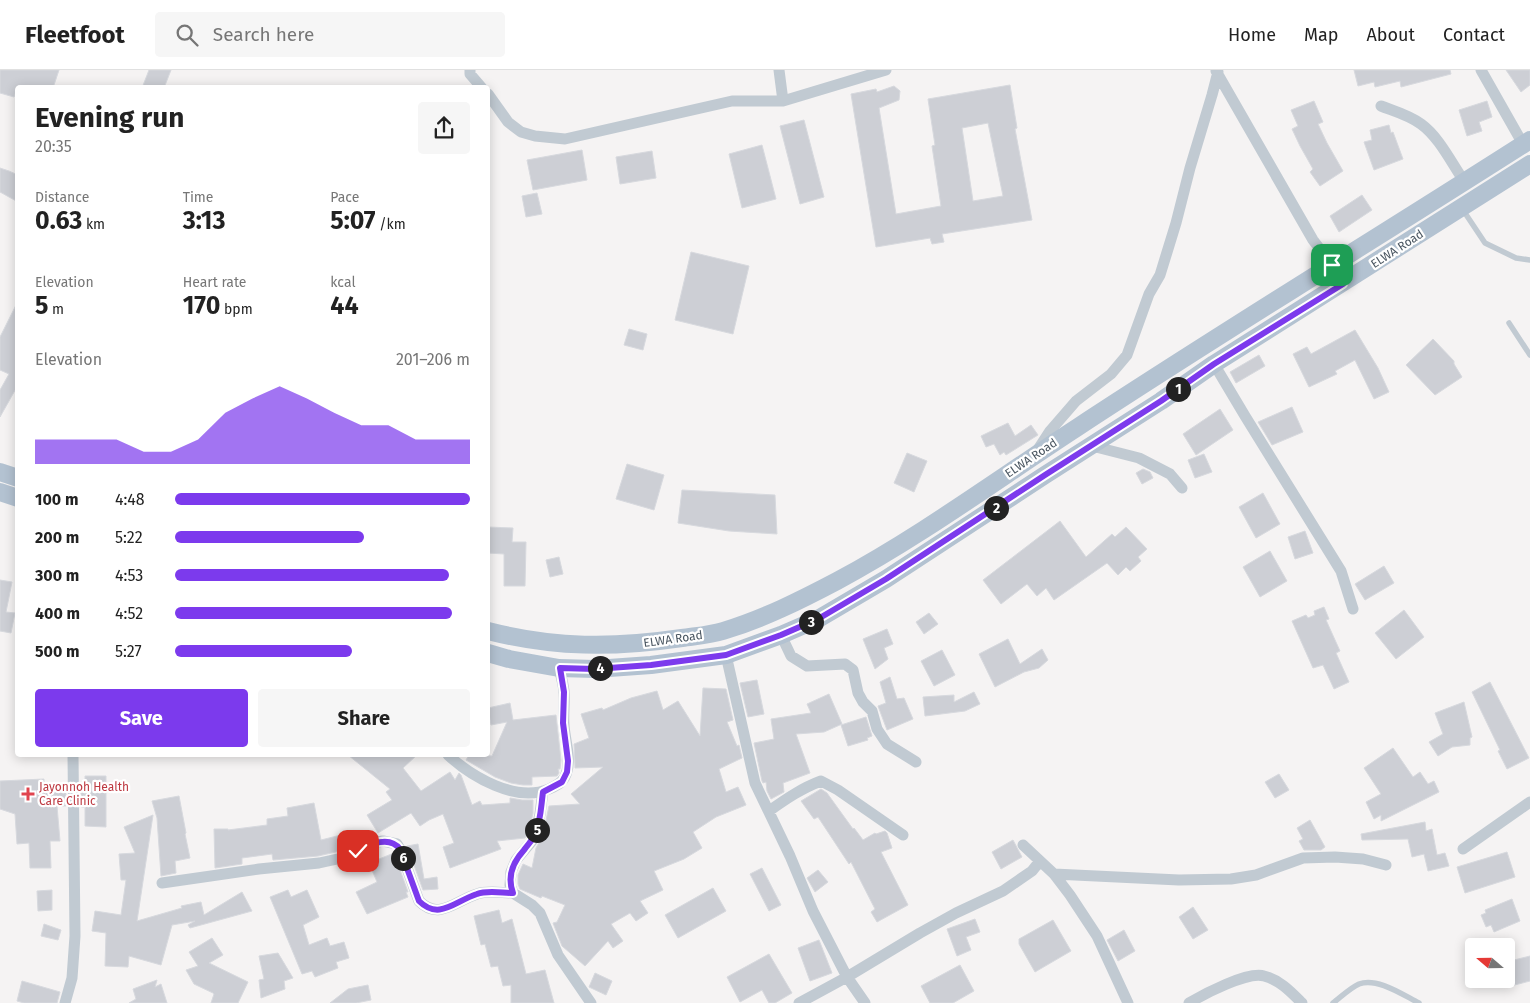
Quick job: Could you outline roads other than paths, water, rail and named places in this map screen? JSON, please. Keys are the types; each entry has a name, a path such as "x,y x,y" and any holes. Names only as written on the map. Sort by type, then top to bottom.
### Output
{"main road":[{"name":"ELWA Road","path":"490,631 556,644 595,646 647,643 722,632 771,614 874,561 1146,382 1527,142"},
{"name":"ELWA Road","path":"490,654 560,668 595,669 651,665 726,655 818,619 886,579 1161,401 1214,364 1530,164"},
{"path":"0,472 15,477"},
{"path":"0,492 15,497"}],"street":[{"path":"470,70 470,74 479,85"},
{"path":"780,70 783,101"},
{"path":"490,97 508,122 521,132 535,136 565,138 732,101 783,101 886,70"},
{"path":"1481,70 1527,142"},
{"path":"1216,71 1313,240 1332,265 1343,284"},
{"path":"1033,456 1050,430 1076,400 1111,374 1127,355 1149,294 1160,275 1212,96 1216,71"},
{"path":"1381,106 1408,116 1434,135 1464,181"},
{"path":"1214,364 1341,572 1352,609"},
{"path":"1092,446 1140,458 1170,474 1182,488"},
{"path":"781,635 791,656 807,666 845,664 852,670 858,693 872,712 877,729 887,744 916,762"},
{"path":"726,655 755,783 790,856 813,911 847,977 865,1003"},
{"path":"451,757 472,774 496,786 528,793 543,792 562,782 567,772 568,761 563,723 564,692 560,668"},
{"path":"64,1003 72,978 75,936 73,757"},
{"path":"769,811 793,794 812,784 821,782 838,790 902,835"},
{"path":"513,893 510,885 511,872 516,860 536,833 543,792"},
{"path":"1463,849 1530,802"},
{"path":"162,883 320,862 342,858 373,843 383,841 396,844 400,849 419,901 424,906 433,910 440,910 479,893 513,893 532,906 540,913 558,955 591,1003"},
{"path":"1023,845 1054,874 1070,895 1097,936 1128,1003"},
{"path":"1054,874 1179,880 1231,879 1256,875 1303,858 1311,857 1363,859 1386,866"},
{"path":"799,1003 956,913 1004,891 1032,870 1040,861"},
{"path":"1189,1003 1212,990 1252,975 1263,975 1274,980 1289,990 1302,1003"}],"lane":[{"path":"1462,208 1485,243 1516,258 1530,260"},
{"path":"1509,323 1530,355"},
{"path":"1333,1003 1359,984 1370,982 1380,984 1419,1003"}],"place":[{"name":"Jayonnoh Health Care Clinic","path":"28,794"}]}
